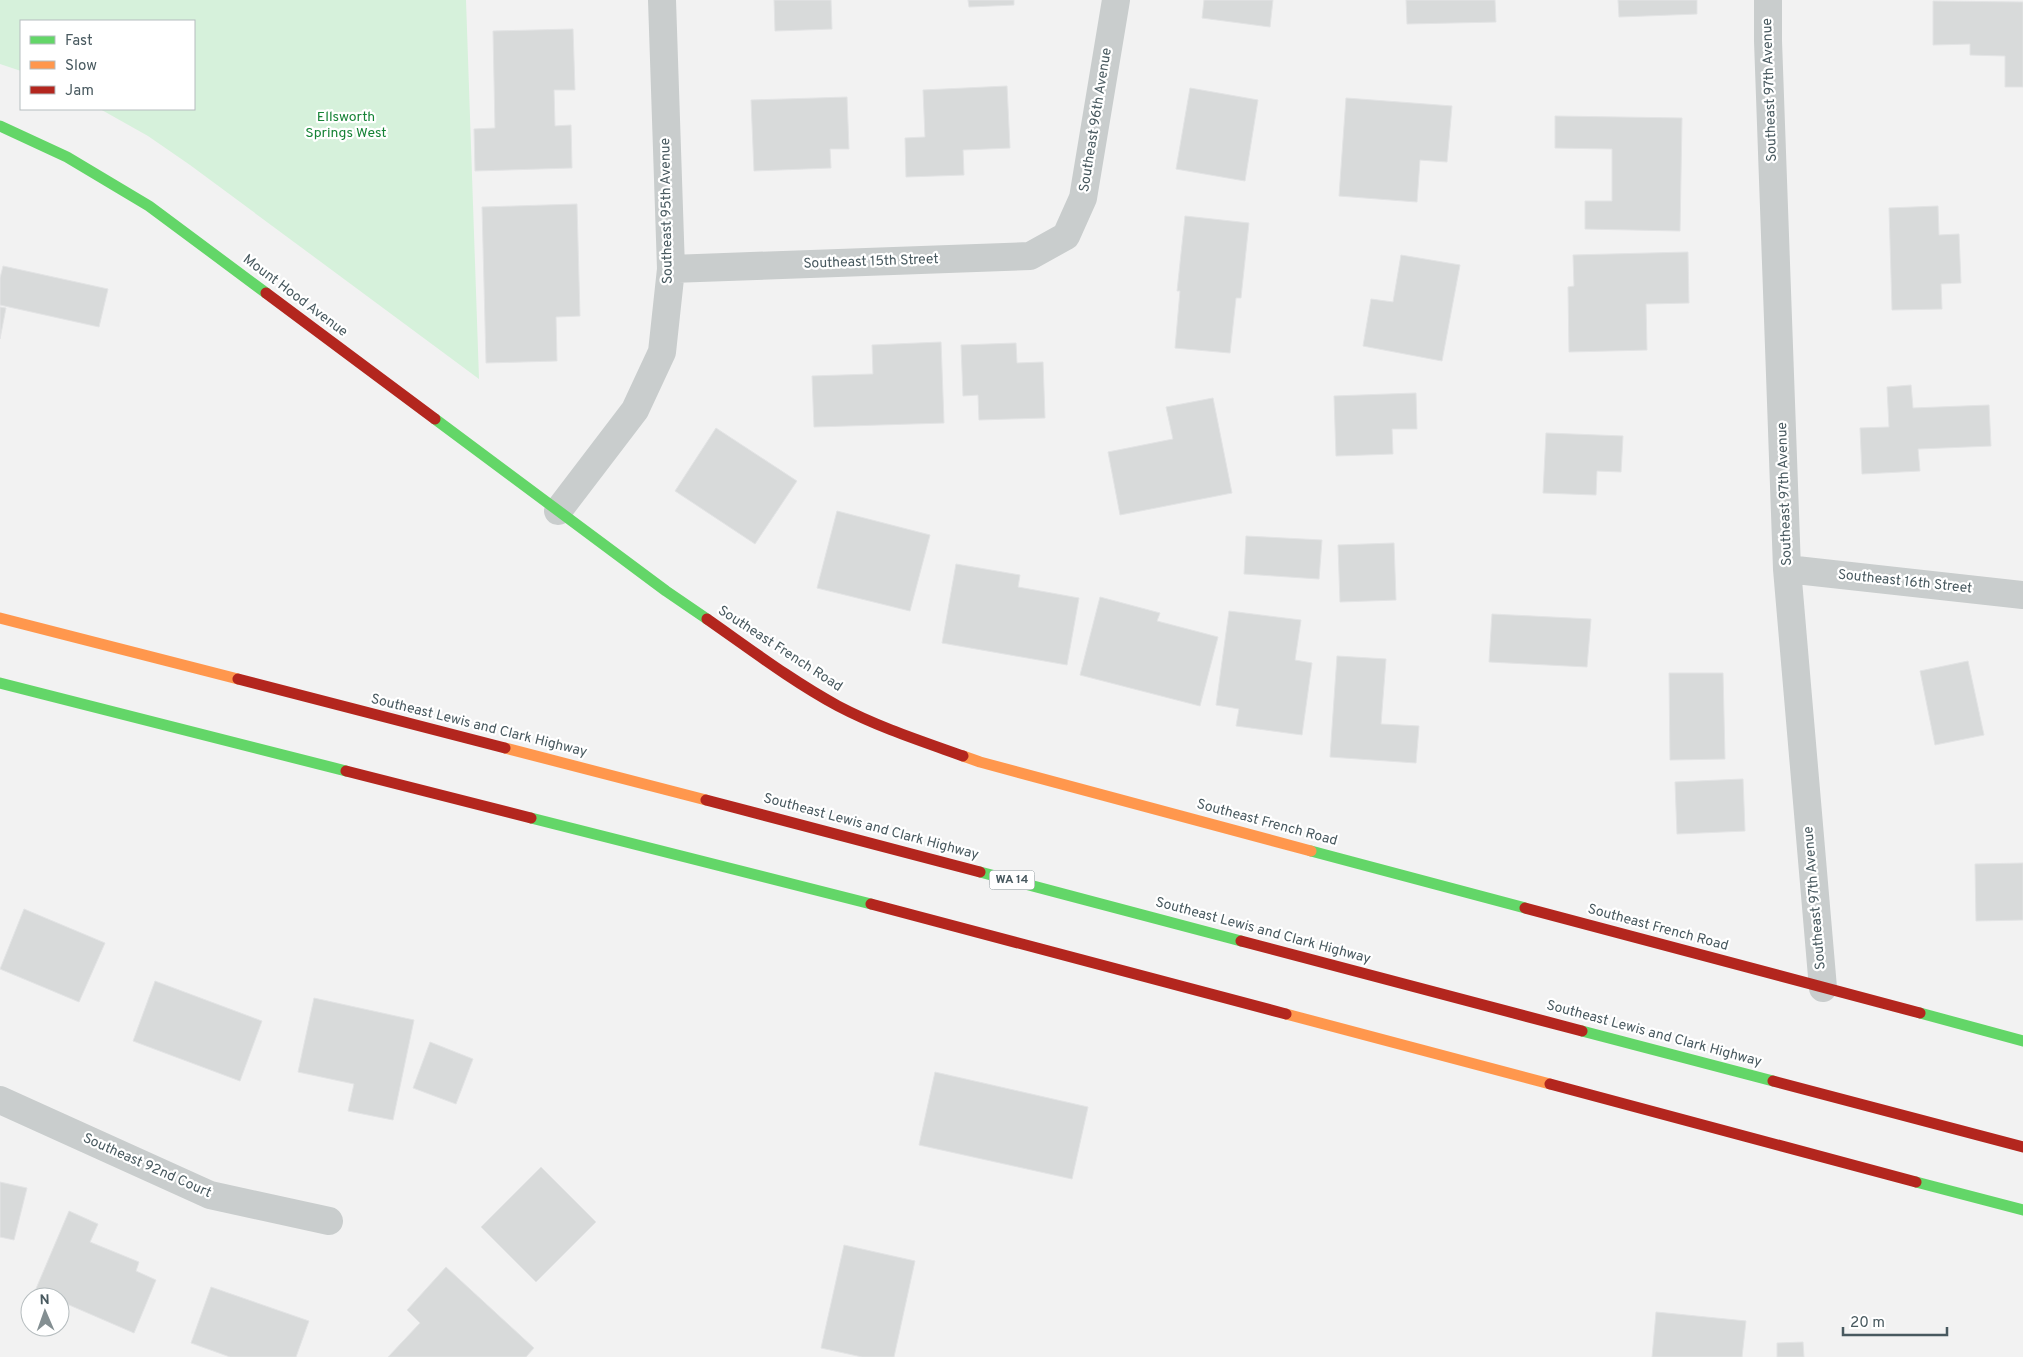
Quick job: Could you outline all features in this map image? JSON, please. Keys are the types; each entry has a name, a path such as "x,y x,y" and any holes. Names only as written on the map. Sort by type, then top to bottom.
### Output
{"main road":[{"name":"Mount Hood Avenue","path":"0,126 67,157 149,206 558,511"},
{"name":"Southeast French Road","path":"558,511 666,591 783,672 839,706 911,737 980,762 2023,1040"},
{"name":"Southeast Lewis and Clark Highway","path":"0,618 887,847 2023,1148"},
{"path":"0,683 901,912 2023,1210"}],"street":[{"name":"Southeast 95th Avenue","path":"558,511 635,410 662,352 670,269 662,0"},
{"name":"Southeast 96th Avenue","path":"1066,236 1083,198 1116,0"},
{"name":"Southeast 97th Avenue","path":"1768,0 1768,56 1787,569 1823,988"},
{"name":"Southeast 15th Street","path":"670,269 1030,256 1066,236"},
{"name":"Southeast 16th Street","path":"1787,569 2023,595"},
{"name":"Southeast 92nd Court","path":"0,1100 210,1195 329,1221"}],"green space":[{"name":"Ellsworth Springs West","path":"0,0 466,0 479,379 190,165 148,136 102,110 195,110 195,20 20,20 20,71 0,64"}],"building":[{"path":"774,0 831,0 832,29 775,31"},
{"path":"968,0 1014,0 1014,5 969,7"},
{"path":"1204,0 1273,0 1270,27 1202,18"},
{"path":"1406,0 1495,0 1496,22 1407,24"},
{"path":"1618,0 1697,0 1697,14 1619,17"},
{"path":"1933,1 2023,2 2023,87 2005,87 2005,56 1970,55 1970,44 1933,45"},
{"path":"573,29 575,90 554,90 555,126 571,125 572,168 475,171 474,129 495,128 493,31"},
{"path":"1007,86 1010,148 963,150 964,175 906,177 905,138 925,137 923,90"},
{"path":"1190,88 1258,100 1245,181 1176,169"},
{"path":"847,97 849,149 830,149 831,168 754,171 751,100"},
{"path":"1346,98 1452,106 1447,162 1420,160 1417,202 1339,196"},
{"path":"1555,116 1682,118 1680,231 1585,229 1585,201 1612,201 1612,149 1555,148"},
{"path":"577,204 580,316 556,317 557,361 486,363 482,207"},
{"path":"1938,206 1939,235 1959,234 1961,283 1941,284 1942,309 1892,310 1889,208"},
{"path":"1185,216 1249,223 1241,298 1236,298 1230,353 1175,348 1180,291 1177,291"},
{"path":"1688,252 1689,303 1646,304 1647,350 1569,352 1568,287 1574,286 1573,255"},
{"path":"1401,255 1460,265 1442,361 1363,346 1371,299 1393,302"},
{"path":"3,266 108,289 99,327 0,305 0,278"},
{"path":"0,307 6,308 0,339"},
{"path":"941,342 944,423 814,427 812,376 873,374 872,345"},
{"path":"1016,343 1017,363 1043,362 1045,418 979,420 978,395 963,396 961,345"},
{"path":"1911,385 1913,408 1989,405 1991,446 1918,449 1920,471 1862,474 1860,428 1889,427 1887,387"},
{"path":"1416,393 1417,429 1392,429 1393,454 1336,456 1334,396"},
{"path":"1213,398 1232,493 1120,515 1108,452 1173,439 1166,407"},
{"path":"716,428 797,481 755,544 675,491"},
{"path":"1546,433 1623,436 1621,472 1597,471 1596,495 1543,493"},
{"path":"837,511 930,535 910,611 817,588"},
{"path":"1246,536 1322,540 1319,579 1244,574"},
{"path":"1394,543 1396,600 1340,602 1338,545"},
{"path":"956,564 1020,575 1018,587 1079,598 1067,665 942,643"},
{"path":"1100,597 1160,613 1157,621 1218,637 1200,706 1080,675"},
{"path":"1229,611 1301,620 1295,660 1312,663 1302,735 1236,726 1239,709 1216,705"},
{"path":"1492,614 1591,619 1587,667 1489,662"},
{"path":"1337,656 1386,659 1381,724 1419,726 1416,763 1330,757"},
{"path":"1968,661 1984,735 1935,745 1920,671"},
{"path":"1669,673 1723,673 1725,759 1670,760"},
{"path":"1743,779 1745,831 1677,834 1675,782"},
{"path":"2023,863 2023,920 1976,921 1975,864"},
{"path":"24,909 105,943 79,1002 0,969"},
{"path":"155,981 262,1021 240,1081 133,1041"},
{"path":"314,998 414,1020 393,1120 348,1111 354,1084 298,1072"},
{"path":"430,1042 473,1059 456,1104 413,1088"},
{"path":"935,1072 1088,1107 1072,1179 919,1145"},
{"path":"541,1167 596,1222 536,1282 481,1227"},
{"path":"0,1182 27,1188 14,1240 0,1237"},
{"path":"69,1211 98,1224 90,1242 139,1262 136,1271 156,1280 134,1333 70,1305 70,1287 37,1287"},
{"path":"844,1245 915,1261 894,1357 862,1357 821,1348"},
{"path":"446,1267 534,1348 526,1357 388,1357 420,1323 407,1310"},
{"path":"211,1287 309,1321 296,1357 230,1357 191,1343"},
{"path":"1656,1312 1746,1321 1742,1357 1652,1357"},
{"path":"1803,1342 1804,1357 1777,1357 1777,1343"}],"traffic: fast":[{"path":"0,126 67,157 149,206 266,293"},
{"path":"435,419 666,591 707,619"},
{"path":"0,683 346,771"},
{"path":"531,818 871,904"},
{"path":"1311,851 1525,908"},
{"path":"980,872 1241,941"},
{"path":"1920,1013 2023,1041"},
{"path":"1582,1031 1773,1081"},
{"path":"1916,1182 2023,1210"}],"traffic: slow":[{"path":"0,618 238,679"},
{"path":"505,748 706,800"},
{"path":"963,756 1311,851"},
{"path":"1286,1014 1550,1084"}],"traffic: jam":[{"path":"266,293 435,419"},
{"path":"707,619 788,675 838,706 884,727 963,756"},
{"path":"238,679 505,748"},
{"path":"346,771 531,818"},
{"path":"706,800 980,872"},
{"path":"871,904 1286,1014"},
{"path":"1525,908 1920,1013"},
{"path":"1241,941 1582,1031"},
{"path":"1773,1081 2023,1147"},
{"path":"1550,1084 1916,1182"}]}
